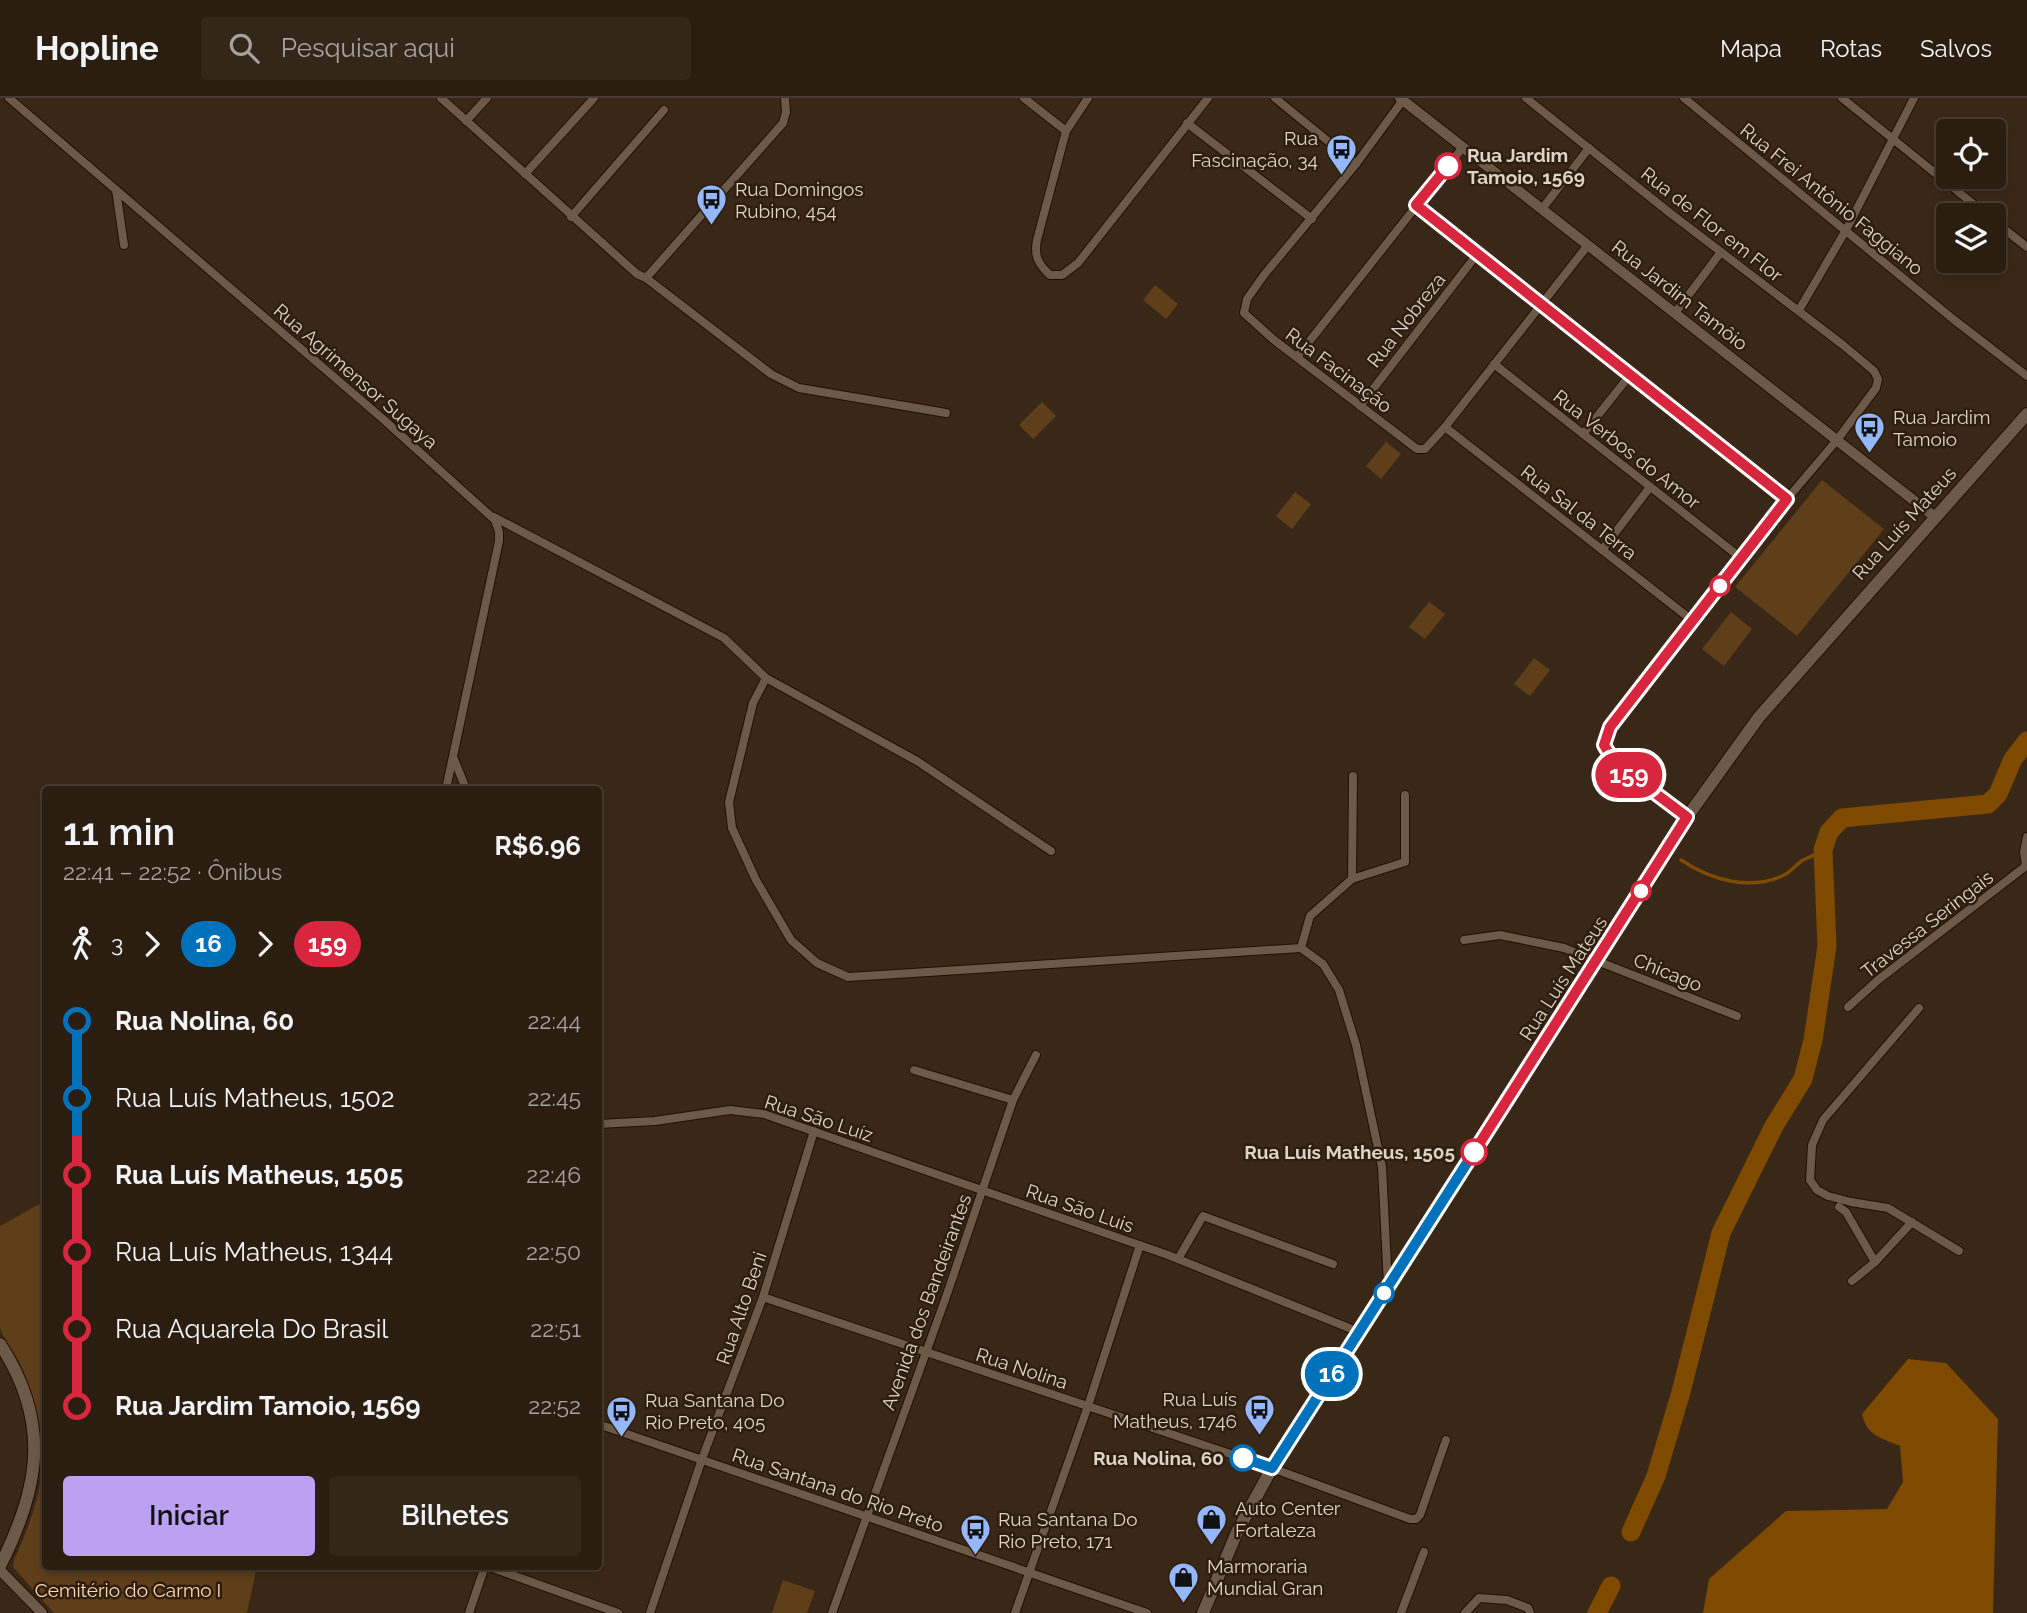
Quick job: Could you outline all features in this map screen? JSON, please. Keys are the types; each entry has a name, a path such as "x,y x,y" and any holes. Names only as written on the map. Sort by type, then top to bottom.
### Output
{"main road":[{"name":"Rua Luís Mateus","path":"1203,1613 1237,1532 1272,1468 1687,817 1759,717 2027,414"},
{"path":"0,1344 26,1397 35,1461 28,1502 0,1568"}],"street":[{"name":"Rua Agrimensor Sugaya","path":"9,98 492,516 724,638 766,678 917,761 1051,851"},
{"path":"441,98 637,274 646,278 771,373 799,388 946,413"},
{"path":"466,121 487,98"},
{"path":"525,174 594,98"},
{"path":"646,278 783,122 786,112 785,98"},
{"path":"1024,98 1066,131"},
{"path":"1088,98 1066,131 1035,250 1039,264 1050,275 1062,275 1078,263 1208,98"},
{"path":"1275,98 1356,164"},
{"name":"Rua de Flor em Flor","path":"1526,98 1843,345 1877,376 1876,388 1837,440"},
{"name":"Rua Frei Antônio Faggiano","path":"1684,98 1953,319 2027,376"},
{"path":"1842,98 1973,203"},
{"path":"1798,310 1846,230 1914,98"},
{"name":"Rua Facinação","path":"1402,99 1356,164 1247,299 1243,310 1250,320 1297,357 1417,449 1425,449 1588,245"},
{"name":"Rua Jardim Tamôio","path":"1402,99 1935,517"},
{"path":"571,217 664,110"},
{"path":"1187,123 1312,219"},
{"path":"1297,357 1463,147"},
{"path":"1542,209 1589,148"},
{"path":"116,190 124,245"},
{"path":"1416,205 1787,499"},
{"path":"2006,230 2027,247"},
{"path":"1675,313 1721,252"},
{"name":"Rua Nobreza","path":"1360,405 1478,253"},
{"name":"Rua Verbos do Amor","path":"1494,363 1741,558"},
{"path":"1583,434 1630,375"},
{"name":"Rua Sal da Terra","path":"1445,427 1693,621"},
{"path":"1687,817 1615,763 1604,745 1610,727 1787,499 1837,440"},
{"path":"1602,550 1650,486"},
{"path":"447,786 499,541 497,523 492,516"},
{"path":"766,678 753,703 729,802 732,828 756,880 791,940 817,963 848,976 932,973 1301,948 1323,964 1339,990 1356,1045 1382,1167 1388,1286"},
{"path":"454,759 465,786"},
{"path":"1352,879 1353,776"},
{"path":"1301,948 1310,916 1352,879 1405,862 1405,795"},
{"path":"2027,837 2024,852 2027,866"},
{"name":"Travessa Seringais","path":"1848,1007 1878,980 2027,866"},
{"name":"Chicago","path":"1464,940 1513,936 1564,948 1737,1016"},
{"path":"1919,1008 1823,1120 1812,1145 1810,1177 1817,1190 1851,1202 1888,1208 1959,1251"},
{"name":"Avenida dos Bandeirantes","path":"832,1613 1013,1100 1036,1055"},
{"path":"914,1070 1013,1100"},
{"name":"Rua São Luíz","path":"602,1124 655,1121 730,1110 764,1114 983,1190"},
{"name":"Rua Alto Beni","path":"650,1613 702,1459 763,1297 814,1131"},
{"name":"Rua São Luis","path":"983,1190 1168,1255 1359,1332"},
{"path":"1839,1207 1846,1212 1875,1262"},
{"path":"1178,1259 1203,1216 1333,1264"},
{"path":"1852,1281 1875,1262 1912,1222"},
{"path":"1015,1613 1140,1245"},
{"name":"Rua Nolina","path":"763,1297 1272,1468 1410,1519 1416,1519 1420,1515 1446,1440"},
{"name":"Rua Santana do Rio Preto","path":"602,1425 1147,1613"},
{"path":"1401,1613 1424,1552"},
{"path":"0,1568 42,1613"},
{"path":"468,1613 484,1570"},
{"path":"497,1570 618,1613"},
{"path":"1465,1613 1479,1598 1507,1600 1528,1608 1530,1613"}],"green space":[{"path":"1155,285 1178,304 1166,319 1143,300"},
{"path":"1042,402 1056,416 1033,439 1019,425"},
{"path":"1386,442 1401,454 1381,479 1366,466"},
{"path":"1822,480 1884,529 1797,636 1735,587"},
{"path":"1295,492 1311,504 1292,529 1276,516"},
{"path":"1429,602 1445,614 1425,639 1409,627"},
{"path":"1731,612 1752,629 1724,666 1702,649"},
{"path":"1534,658 1550,670 1530,696 1514,684"},
{"name":"Cemitério do Carmo I","path":"42,1203 42,1444 33,1397 23,1370 0,1328 0,1226"},
{"name":"Cemitério do Carmo I","path":"42,1466 42,1570 256,1570 247,1613 54,1613 13,1567 34,1510"},
{"path":"783,1580 815,1591 807,1613 772,1613"}],"shaded area":[{"path":"1908,1359 1946,1363 1998,1419 1993,1613 1703,1613 1709,1579 1786,1511 1887,1509 1903,1482 1900,1446 1871,1432 1862,1414"}],"waterway":[{"path":"1631,1532 1656,1476 1681,1392 1721,1233 1774,1126 1803,1079 1813,1040 1827,946 1823,850 1829,832 1842,818 1988,804 1998,794 2013,759 2027,741"},
{"path":"1681,860 1718,878 1745,883 1786,874 1803,860 1823,850"},
{"path":"1597,1613 1611,1586"}],"bus line":[{"name":"159","path":"1448,166 1416,205 1787,499 1610,727 1604,745 1615,763 1687,817 1474,1152"},
{"name":"16","path":"1243,1458 1272,1468 1474,1152"}],"place":[{"name":"Rua Jardim Tamoio, 1569","path":"1448,166"},
{"name":"Rua Fascinação, 34","path":"1341,176"},
{"name":"Rua Domingos Rubino, 454","path":"712,227"},
{"name":"Rua Jardim Tamoio","path":"1870,455"},
{"name":"Rua Luís Matheus, 1505","path":"1474,1152"},
{"name":"Rua Luís Matheus, 1746","path":"1260,1437"},
{"name":"Rua Santana Do Rio Preto, 405","path":"622,1438"},
{"name":"Rua Nolina, 60","path":"1243,1458"},
{"name":"Auto Center Fortaleza","path":"1212,1546"},
{"name":"Rua Santana Do Rio Preto, 171","path":"975,1557"},
{"name":"Marmoraria Mundial Gran","path":"1184,1604"}]}
